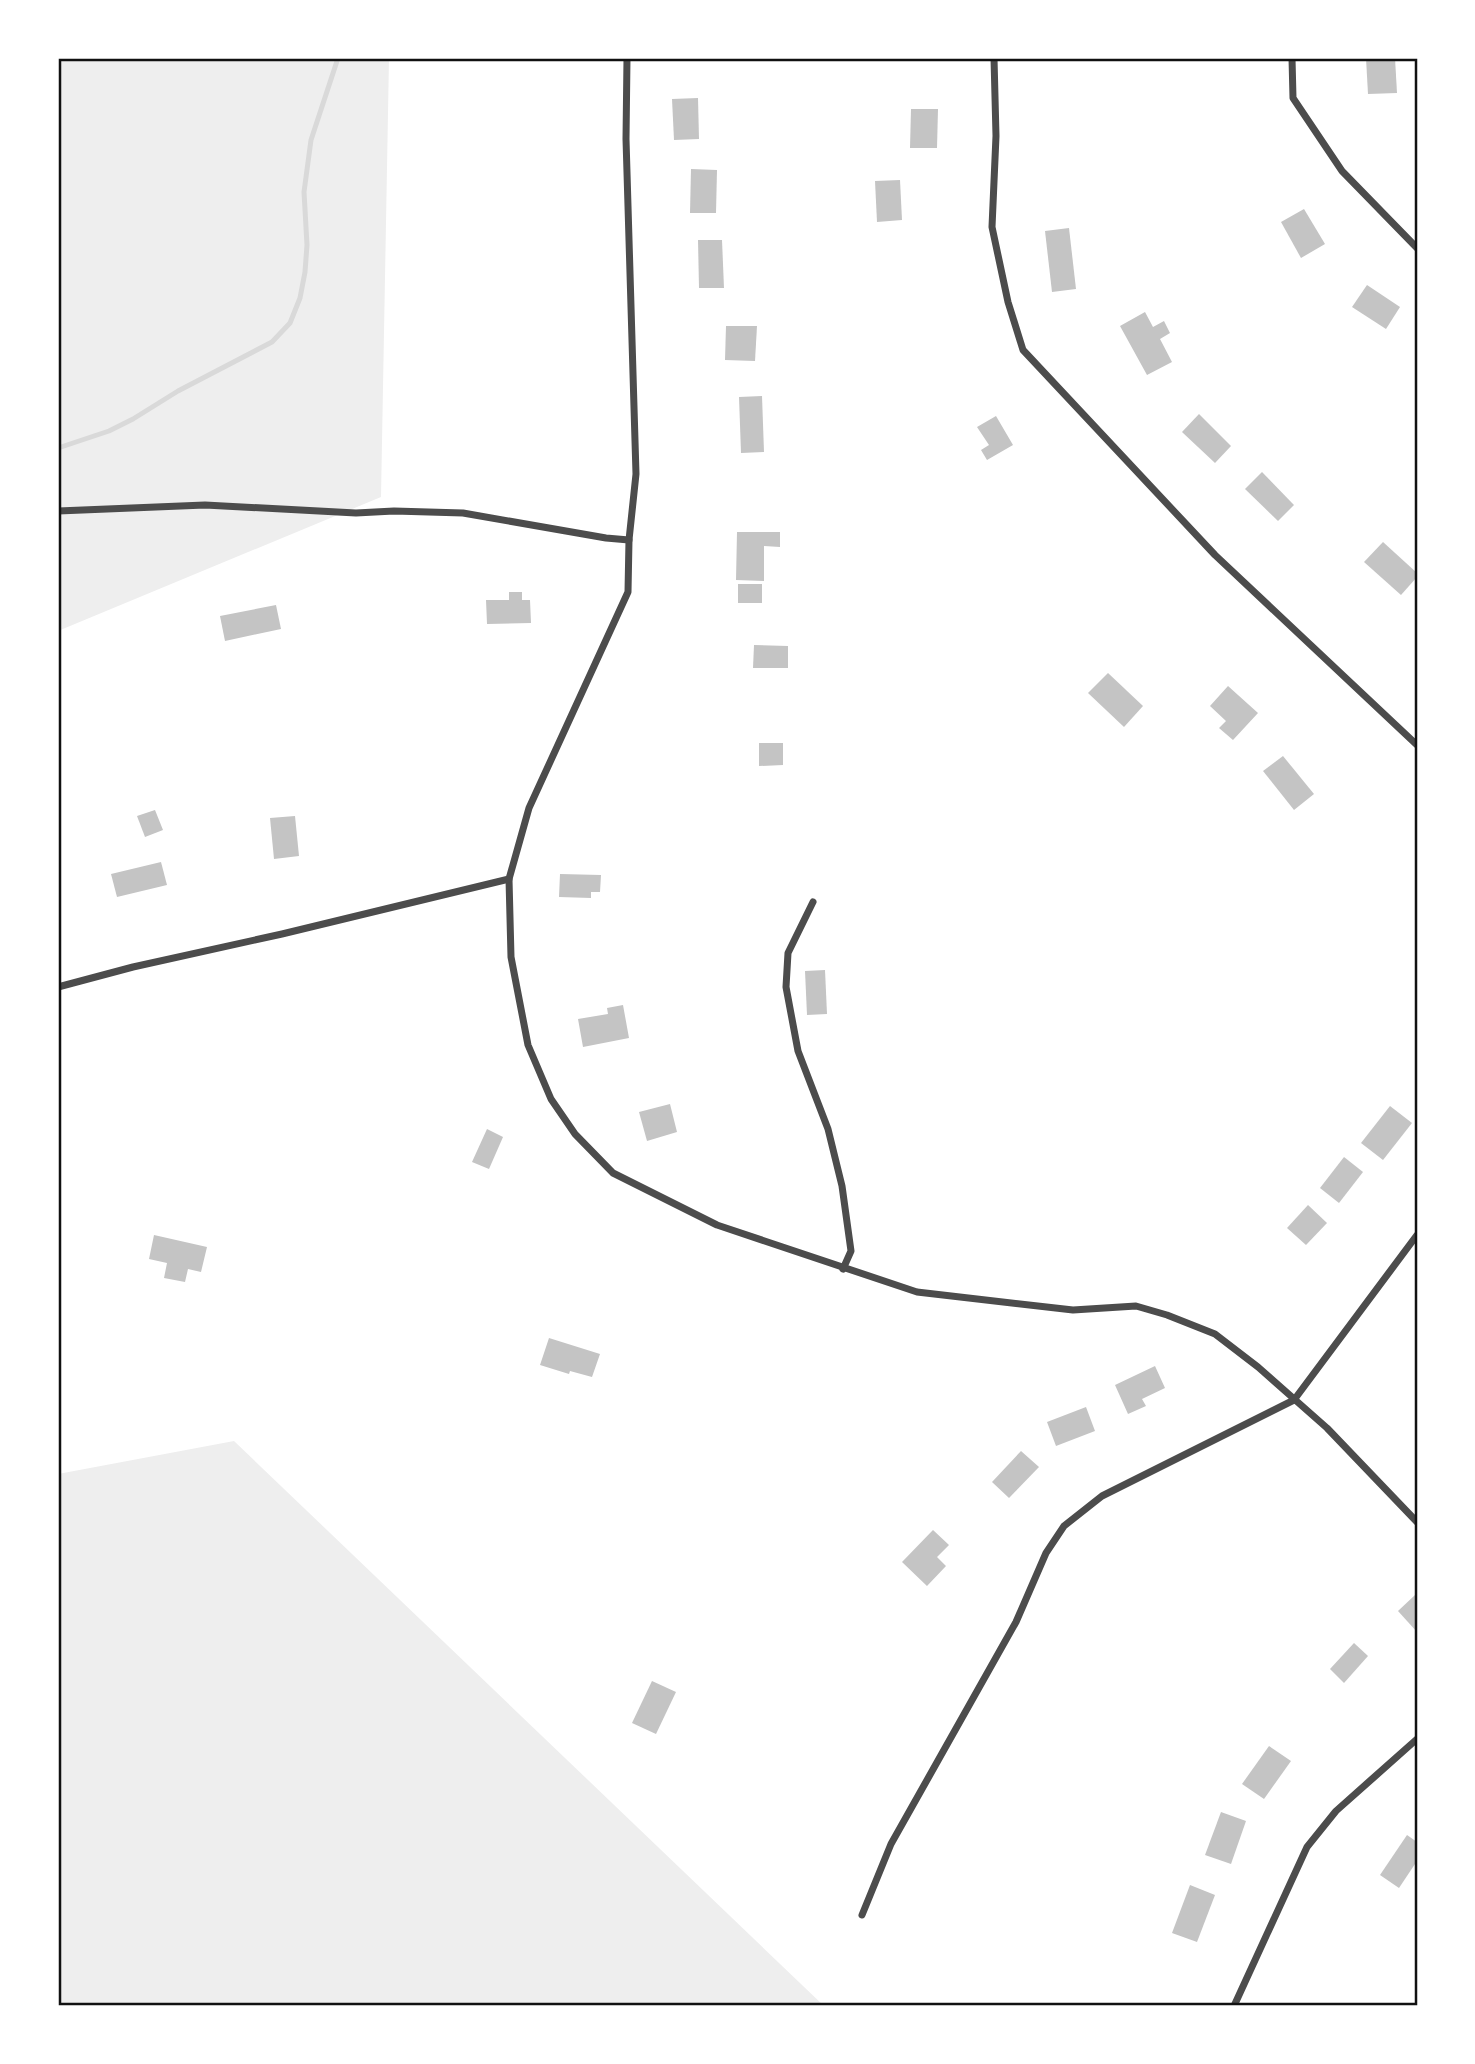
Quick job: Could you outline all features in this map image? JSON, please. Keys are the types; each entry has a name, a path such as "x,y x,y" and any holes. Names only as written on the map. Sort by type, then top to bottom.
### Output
{"street":[{"path":"627,58 626,139 636,474 629,540 628,592 529,808 509,879 511,957 528,1045 551,1099 575,1134 613,1173 717,1225 917,1292 1073,1310 1136,1306 1215,1335 1258,1367 1327,1428 1417,1522"},
{"path":"994,58 996,136 992,227 1008,302 1023,350 1215,555 1417,746"},
{"path":"1292,58 1293,98 1342,171 1417,248"},
{"path":"58,510 205,505 356,513 450,513 482,515 629,540"},
{"path":"58,987 509,879"},
{"path":"813,902 788,953 786,987 798,1051 828,1129 842,1186 851,1251 843,1269"},
{"path":"862,1915 891,1844 1016,1622 1046,1553 1064,1526 1102,1496 1294,1400 1417,1235"},
{"path":"1234,2006 1307,1847 1336,1811 1417,1739"}],"shaded area":[{"path":"58,58 389,58 381,497 58,631"},
{"path":"234,1441 824,2006 58,2006 58,1474"}],"building":[{"path":"1366,58 1395,58 1397,93 1368,94"},
{"path":"698,98 699,139 674,140 672,99"},
{"path":"911,109 938,109 937,148 910,148"},
{"path":"691,169 717,170 716,213 690,213"},
{"path":"900,180 902,220 877,222 875,181"},
{"path":"1304,209 1325,244 1301,258 1281,222"},
{"path":"1069,228 1076,289 1052,292 1045,231"},
{"path":"698,240 722,240 724,288 699,288"},
{"path":"1367,285 1400,307 1386,329 1352,307"},
{"path":"1145,312 1153,327 1164,321 1170,333 1160,339 1172,362 1147,375 1120,326"},
{"path":"726,326 757,326 755,361 725,360"},
{"path":"762,396 764,452 741,453 739,397"},
{"path":"1199,414 1231,446 1215,463 1182,432"},
{"path":"996,416 1013,445 987,460 981,450 989,445 977,427"},
{"path":"1262,472 1294,505 1278,521 1245,489"},
{"path":"737,532 780,532 780,547 764,546 764,581 736,580"},
{"path":"1383,542 1417,573 1417,577 1401,595 1364,562"},
{"path":"738,584 762,584 762,603 738,603"},
{"path":"509,592 522,592 522,600 530,600 531,623 487,624 486,600 509,600"},
{"path":"276,605 281,629 225,641 220,616"},
{"path":"754,645 788,646 788,668 753,668"},
{"path":"1108,673 1143,706 1124,727 1088,693"},
{"path":"1228,686 1258,713 1233,740 1219,728 1226,721 1210,706"},
{"path":"759,743 783,743 783,765 759,766"},
{"path":"1283,756 1314,794 1294,810 1263,771"},
{"path":"155,810 163,830 145,837 137,816"},
{"path":"295,816 299,856 274,859 270,818"},
{"path":"161,862 167,885 117,897 111,874"},
{"path":"560,874 601,875 600,892 591,892 591,898 559,897"},
{"path":"825,970 827,1014 807,1015 805,971"},
{"path":"623,1005 629,1038 583,1047 578,1019 608,1014 607,1008"},
{"path":"670,1104 677,1132 647,1141 639,1112"},
{"path":"1390,1106 1412,1123 1383,1160 1361,1143"},
{"path":"487,1129 503,1137 489,1169 472,1162"},
{"path":"1344,1157 1363,1172 1339,1203 1320,1188"},
{"path":"1308,1205 1327,1223 1306,1245 1287,1228"},
{"path":"154,1235 207,1247 201,1272 188,1269 185,1282 164,1278 167,1263 149,1259"},
{"path":"549,1338 600,1354 592,1377 570,1371 569,1374 540,1365"},
{"path":"1155,1366 1165,1388 1142,1399 1146,1406 1128,1414 1115,1385"},
{"path":"1086,1407 1095,1431 1056,1446 1047,1422"},
{"path":"1021,1451 1039,1467 1009,1498 992,1482"},
{"path":"933,1530 949,1545 937,1557 946,1566 927,1586 902,1562"},
{"path":"1415,1595 1417,1597 1417,1632 1398,1611"},
{"path":"1354,1643 1368,1656 1344,1683 1330,1669"},
{"path":"652,1681 676,1692 656,1734 632,1723"},
{"path":"1269,1746 1291,1761 1264,1799 1242,1784"},
{"path":"1221,1812 1246,1821 1231,1864 1205,1855"},
{"path":"1407,1835 1417,1842 1417,1861 1399,1888 1380,1875"},
{"path":"1190,1885 1215,1895 1197,1942 1172,1933"}],"waterway":[{"path":"58,448 109,431 133,419 178,391 272,342 290,323 300,298 305,272 307,245 304,192 311,140 338,58"}]}
